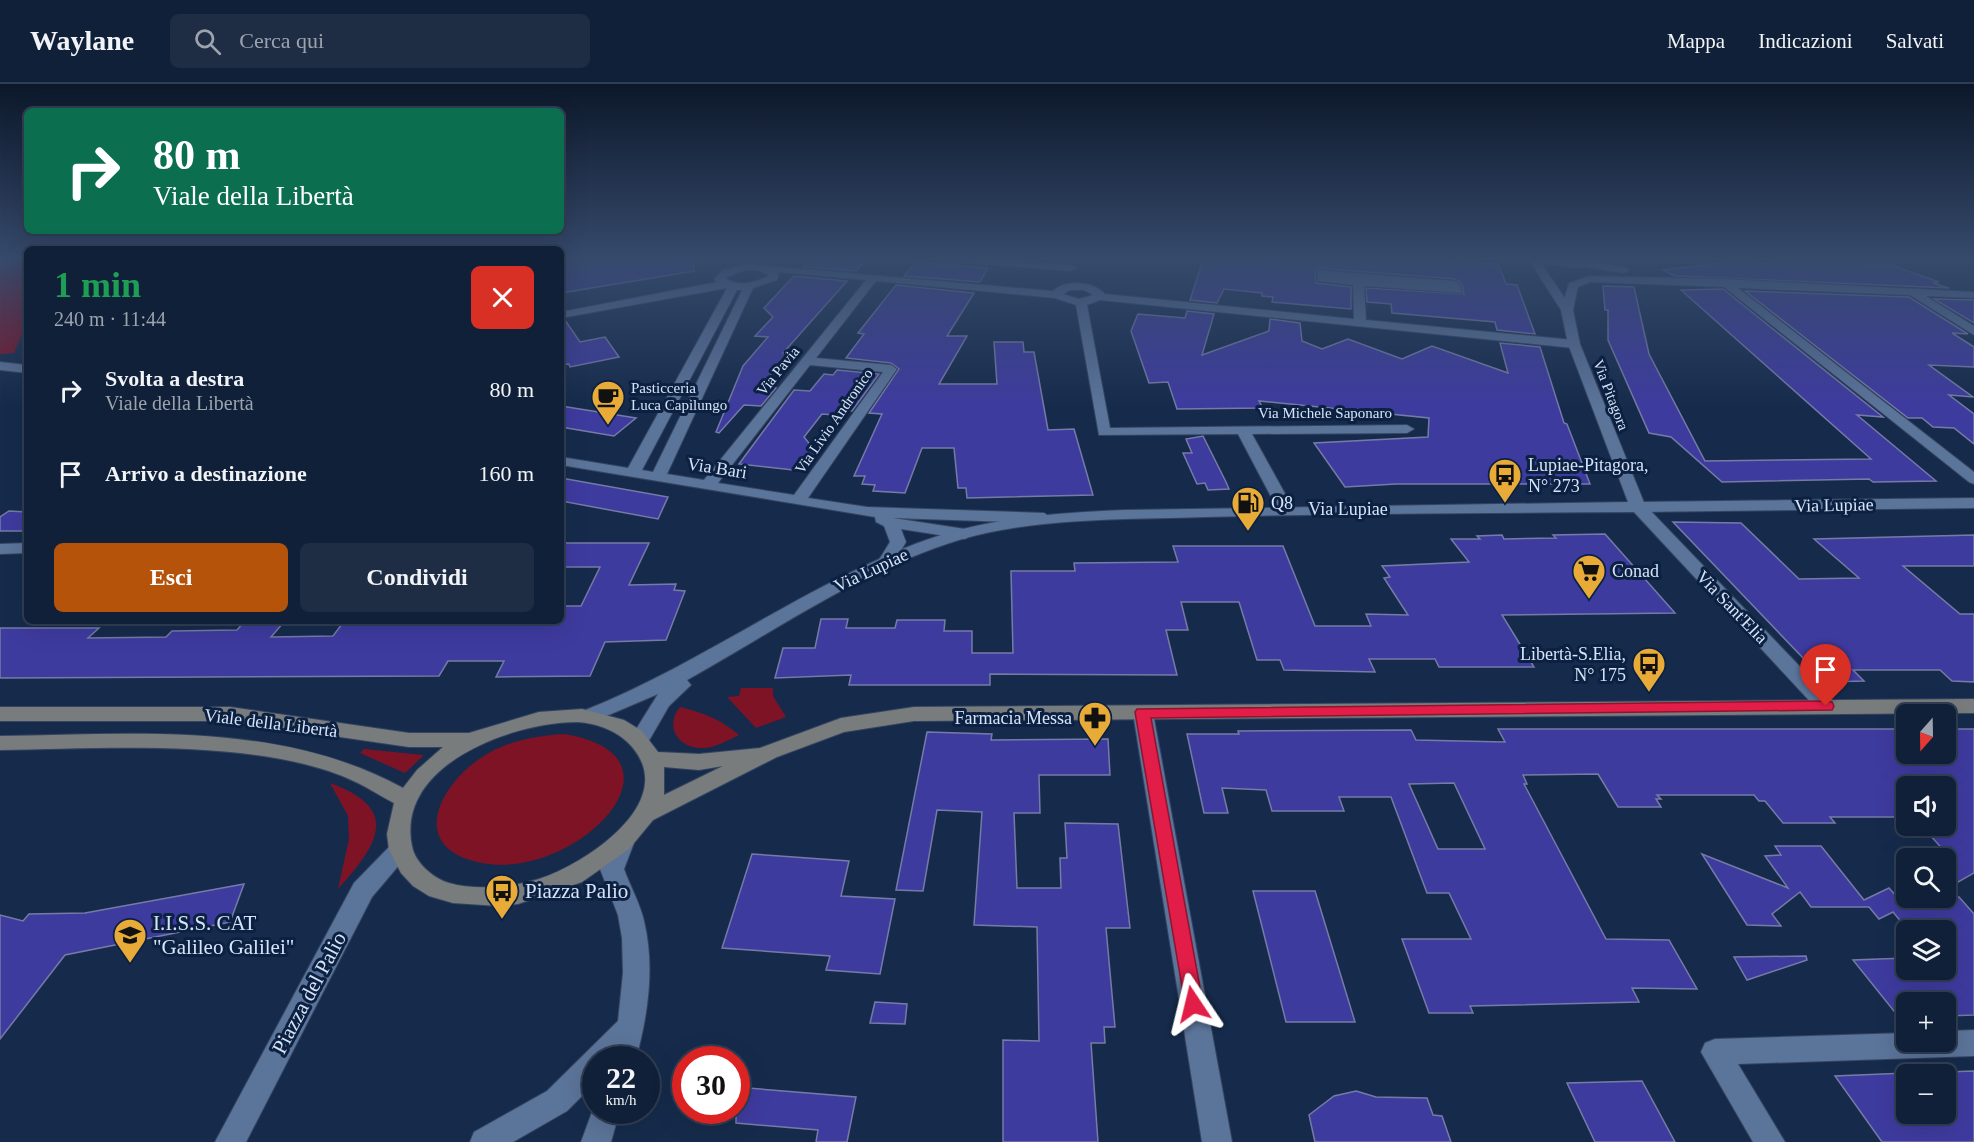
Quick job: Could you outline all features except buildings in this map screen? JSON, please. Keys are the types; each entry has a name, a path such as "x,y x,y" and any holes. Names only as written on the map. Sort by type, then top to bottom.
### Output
{"main road":[{"name":"Viale della Libertà","path":"645,814 770,752 841,725 914,714 1974,706"},
{"name":"Viale della Libertà","path":"0,714 230,714 409,740 470,740"},
{"name":"Viale della Libertà","path":"552,716 590,717 618,724 640,739 653,759 656,785 645,814 622,843 586,870 540,889 492,897 448,893 416,877 399,851 397,826 406,800 432,767 470,740 520,722 552,716"},
{"name":"Viale della Libertà","path":"0,742 213,745 275,753 338,766 389,788 406,800"},
{"name":"Viale della Libertà","path":"653,759 699,762 770,752"}],"street":[{"path":"564,314 590,309"},
{"path":"633,473 713,309"},
{"path":"658,478 738,309"},
{"name":"Via Pavia","path":"707,486 848,309"},
{"name":"Via Michele Saponaro","path":"1082,309 1104,432 1407,429"},
{"path":"1223,309 1574,344"},
{"path":"1359,309 1360,323"},
{"path":"1759,309 1974,479"},
{"path":"1939,309 1974,331"},
{"name":"Via Pitagora","path":"1567,310 1574,344 1638,507"},
{"path":"6,366 24,360"},
{"name":"Via Livio Andronico","path":"798,501 891,369 807,361"},
{"path":"6,366 24,369"},
{"name":"Via Michele Saponaro","path":"1243,430 1286,510"},
{"name":"Via Bari","path":"564,462 867,512 986,518 1051,518"},
{"name":"Via Lupiae","path":"590,717 656,690 839,584 923,546 965,534 1051,518 1286,510 1974,503"},
{"name":"Via Sant'Elia","path":"1638,507 1826,706"},
{"name":"Via Bari","path":"867,512 891,523 965,534"},
{"path":"885,563 898,542 891,523"},
{"path":"0,549 24,548"},
{"name":"Via Lupiae","path":"640,739 662,702 718,656"},
{"path":"1143,712 1217,1142"},
{"path":"622,843 612,869 632,920 637,972 631,1026 626,1046"},
{"name":"Piazza del Palio","path":"230,1142 363,890 399,851"},
{"path":"612,1046 631,1026"},
{"path":"1770,1142 1715,1052 1974,1042"},
{"path":"485,1142 557,1101 582,1076"},
{"path":"596,1142 602,1124"}],"shaded area":[{"path":"0,309 24,309 24,329 14,353 0,354"},
{"path":"741,688 773,688 773,696 786,717 756,728 727,697 739,696"},
{"path":"680,707 711,717 739,735 708,748 687,745 676,735 674,729 675,714"},
{"path":"564,734 603,747 621,766 622,789 609,814 585,836 553,854 518,864 482,863 459,856 444,845 438,831 437,816 453,784 466,770 482,757 511,743"},
{"path":"364,749 423,756 405,773 360,753"},
{"path":"330,783 353,793 367,804 375,816 376,829 364,858 338,889 349,839 348,816"}],"place":[{"name":"Pasticceria Luca Capilungo","path":"608,426"},
{"name":"Lupiae-Pitagora, N° 273","path":"1505,504"},
{"name":"Q8","path":"1248,532"},
{"name":"Conad","path":"1589,600"},
{"name":"Libertà-S.Elia, N° 175","path":"1649,693"},
{"name":"Farmacia Messa","path":"1095,747"},
{"name":"Piazza Palio","path":"502,920"},
{"name":"I.I.S.S. CAT \"Galileo Galilei\"","path":"130,964"}],"route":[{"path":"1193,1004 1143,712 1826,706"}]}
